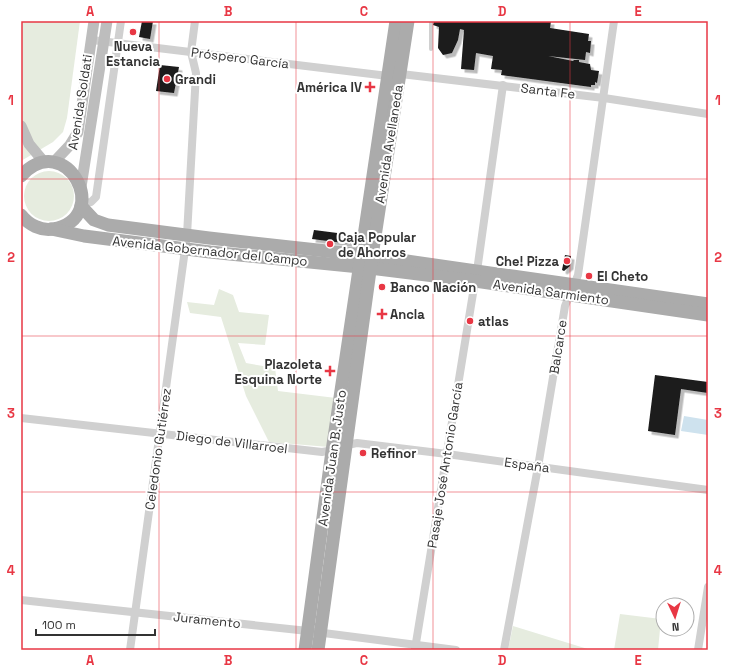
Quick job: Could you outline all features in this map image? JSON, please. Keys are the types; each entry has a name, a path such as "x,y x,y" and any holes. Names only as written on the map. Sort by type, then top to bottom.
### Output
{"main road":[{"name":"Avenida Soldati","path":"49,162 70,145 78,132 94,21"},
{"name":"Avenida Soldati","path":"81,187 107,21"},
{"name":"Avenida Avellaneda","path":"394,75 396,21"},
{"name":"Avenida Avellaneda","path":"366,261 394,75 408,21"},
{"path":"21,126 25,143 49,162 63,165 71,170 81,187 81,205 70,222 61,227 47,229 33,226 21,215"},
{"path":"21,176 27,169 49,162"},
{"name":"Avenida Gobernador del Campo","path":"81,205 90,217 102,224 186,242 210,252 366,261"},
{"name":"Avenida Gobernador del Campo","path":"21,228 47,229 84,236 186,242"},
{"name":"Avenida Sarmiento","path":"366,261 573,290 708,315"},
{"name":"Avenida Juan B. Justo","path":"305,650 314,632 346,444 366,261"},
{"name":"Avenida Juan B. Justo","path":"318,650 314,632 332,451 366,261"},
{"name":"Avenida Sarmiento","path":"573,290 708,304"}],"street":[{"path":"81,205 91,202 96,197 121,21"},
{"path":"191,52 195,21"},
{"name":"Balcarce","path":"504,650 538,467 564,306 573,290 578,275 614,21"},
{"name":"Próspero García","path":"92,40 394,75"},
{"name":"Celedonio Gutiérrez","path":"130,650 186,242 196,73 191,52"},
{"name":"Santa Fe","path":"394,75 503,85 604,98 708,114"},
{"name":"Pasaje José Antonio García","path":"416,648 476,276 503,85"},
{"name":"Diego de Villarroel","path":"21,418 322,452 332,451 346,444"},
{"name":"España","path":"346,444 357,443 447,454 708,490"},
{"path":"698,650 708,587"},
{"name":"Juramento","path":"21,600 314,632 416,648 456,650"}],"lane":[{"path":"431,21 431,50"}],"shaded area":[{"path":"21,21 80,21 67,118 63,132 53,142 21,161"},
{"path":"44,171 54,171 67,178 74,191 74,201 67,214 54,221 44,221 35,217 28,210 24,201 24,191 28,182 35,175"},
{"path":"219,289 233,295 239,312 269,315 265,345 238,343 246,363 275,368 278,391 336,398 329,447 269,442 246,396 221,317 190,313 187,302 214,305"},
{"path":"620,614 655,618 655,637 659,637 658,650 614,650"},
{"path":"513,626 591,650 508,650"}],"water":[{"path":"684,416 708,420 708,435 681,431"}],"building":[{"path":"142,21 153,21 150,39 139,37"},
{"path":"434,21 551,21 550,28 589,34 588,41 591,41 590,53 586,52 585,60 548,56 573,61 579,60 579,62 590,64 591,70 599,71 597,83 595,82 595,85 591,85 591,87 501,75 502,70 491,69 493,56 476,53 474,70 461,69 464,30 460,29 458,40 452,53 443,55 438,48 439,27 433,25"},
{"name":"Grandi","path":"160,65 179,67 174,93 156,91"},
{"path":"314,230 353,235 352,244 312,239"},
{"name":"Che! Pizza","path":"565,255 571,256 570,266 564,271 562,270"},
{"path":"655,375 708,382 708,393 681,389 675,435 648,431"}],"place":[{"name":"Nueva Estancia","path":"133,32"},
{"name":"Grandi","path":"167,79"},
{"name":"América IV","path":"370,87"},
{"name":"Caja Popular de Ahorros","path":"330,244"},
{"name":"Che! Pizza","path":"567,261"},
{"name":"El Cheto","path":"589,276"},
{"name":"Banco Nación","path":"382,287"},
{"name":"Ancla","path":"382,314"},
{"name":"atlas","path":"470,321"},
{"name":"Plazoleta Esquina Norte","path":"330,371"},
{"name":"Refinor","path":"363,453"}]}
